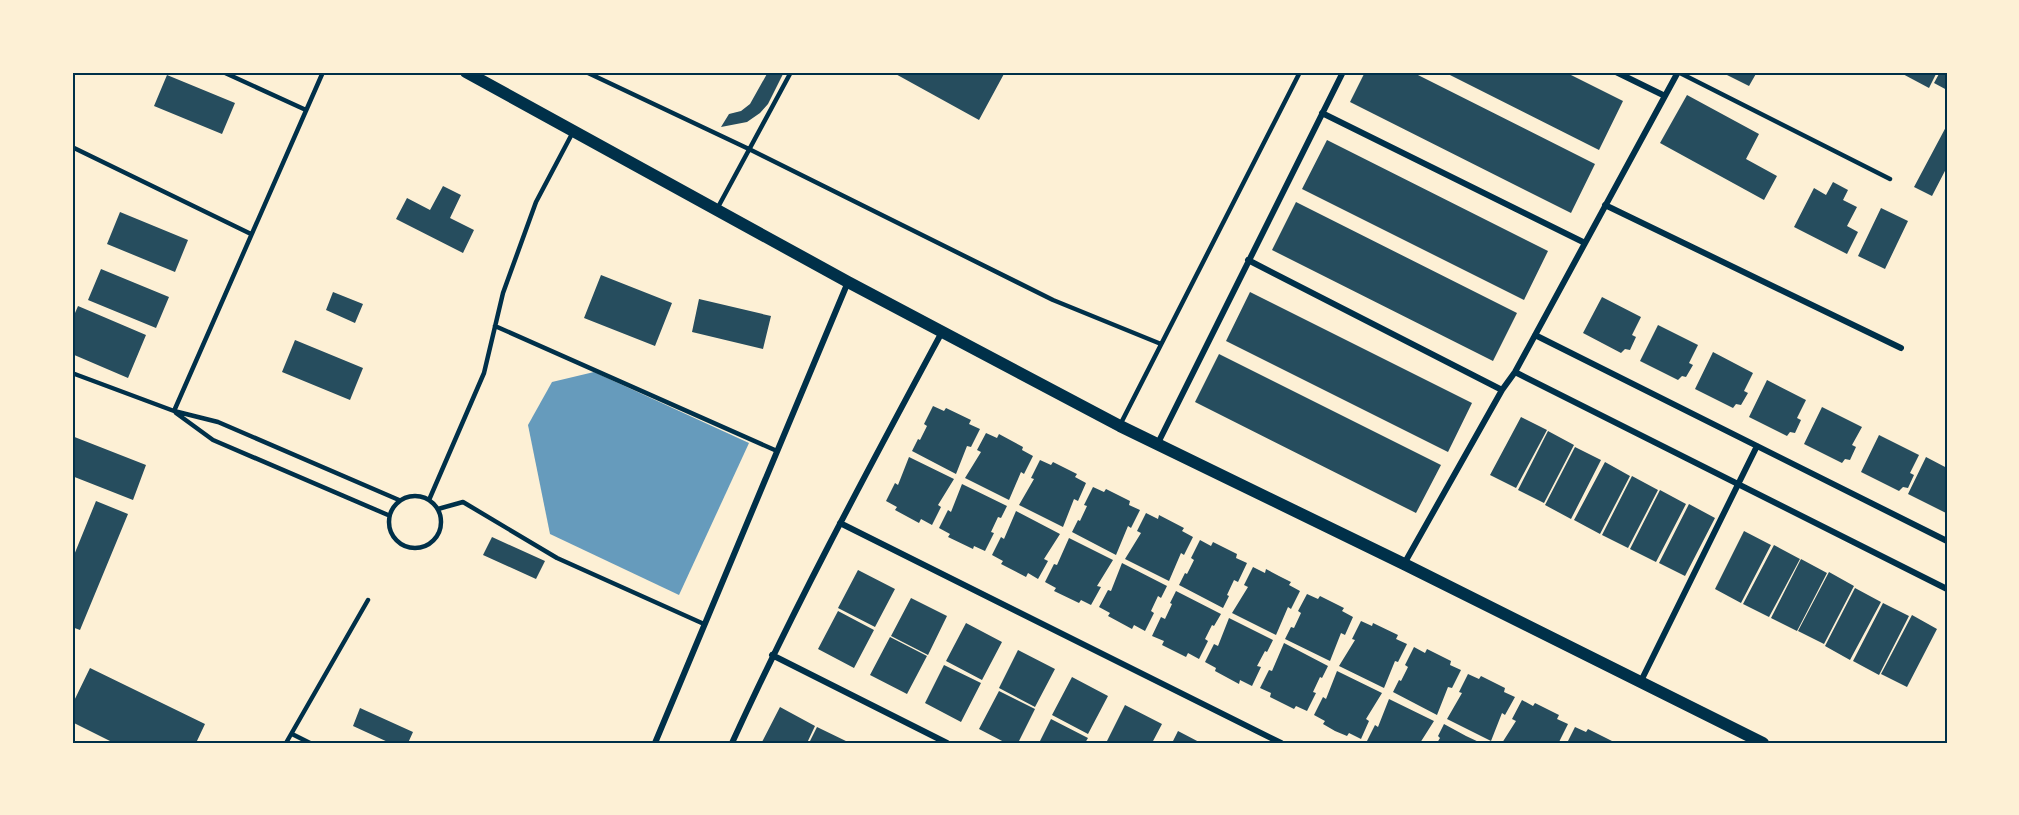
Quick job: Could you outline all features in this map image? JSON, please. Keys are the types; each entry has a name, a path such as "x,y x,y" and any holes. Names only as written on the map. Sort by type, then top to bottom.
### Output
{"main road":[{"path":"466,72 848,282 1120,426 1641,681 1744,739 1763,743"}],"street":[{"path":"1157,445 1343,72"},
{"path":"1616,72 1665,96"},
{"path":"1404,564 1502,390 1515,372 1678,72"},
{"path":"1322,113 1585,243"},
{"path":"1605,206 1901,348"},
{"path":"1248,260 1502,390"},
{"path":"655,743 848,282"},
{"path":"732,743 772,655 943,331"},
{"path":"1535,335 1947,541"},
{"path":"1515,372 1947,589"},
{"path":"1641,681 1757,446"},
{"path":"840,523 1281,743"},
{"path":"772,655 947,743"}],"lane":[{"path":"223,72 306,110"},
{"path":"174,411 323,72"},
{"path":"586,72 750,150 1053,300 1161,344"},
{"path":"717,210 791,72"},
{"path":"1120,426 1300,72"},
{"path":"1678,72 1890,179"},
{"path":"429,500 484,373 503,293 537,202 574,131"},
{"path":"72,157 74,148 251,234"},
{"path":"495,326 777,451"},
{"path":"72,372 174,411 218,422 399,500"},
{"path":"174,411 213,440 388,515"},
{"path":"414,495 429,500 438,509 442,522 439,535 430,544 418,549 401,546 389,532 388,515 399,500 414,495"},
{"path":"438,509 463,502 557,558 704,624"},
{"path":"286,743 368,600"},
{"path":"291,734 310,743"}],"water":[{"path":"594,372 749,443 679,595 550,534 528,425 552,382"}],"building":[{"path":"768,72 784,72 768,104 747,122 721,127 729,114 741,111 750,104"},
{"path":"892,72 1005,72 979,120"},
{"path":"1365,72 1412,72 1595,164 1571,213 1350,102"},
{"path":"1444,72 1565,72 1623,101 1599,150"},
{"path":"1721,72 1757,72 1749,86"},
{"path":"1899,72 1937,72 1929,88"},
{"path":"1940,72 1947,72 1947,90 1934,83"},
{"path":"167,75 235,103 222,134 154,106"},
{"path":"1687,95 1759,134 1746,159 1777,176 1764,200 1660,143"},
{"path":"1947,125 1947,167 1932,196 1914,187"},
{"path":"1327,140 1548,251 1524,300 1302,189"},
{"path":"1833,182 1848,190 1843,200 1857,207 1847,226 1858,232 1847,254 1794,227 1814,188 1826,195"},
{"path":"443,186 461,195 450,218 474,230 463,253 396,219 407,198 430,210"},
{"path":"1296,202 1517,313 1493,361 1272,250"},
{"path":"1881,208 1908,221 1885,269 1858,256"},
{"path":"120,212 188,240 175,272 107,244"},
{"path":"101,269 169,297 156,328 88,300"},
{"path":"601,275 672,303 655,346 584,318"},
{"path":"333,292 363,304 355,323 326,310"},
{"path":"1250,292 1472,403 1448,452 1226,341"},
{"path":"1602,297 1641,317 1632,335 1636,337 1630,350 1625,349 1621,353 1583,333"},
{"path":"699,299 771,316 763,349 692,332"},
{"path":"78,306 146,335 128,378 72,354 72,320"},
{"path":"1658,325 1698,345 1689,363 1693,365 1686,377 1682,376 1678,380 1640,361"},
{"path":"295,340 363,368 350,400 282,372"},
{"path":"1713,352 1753,373 1744,391 1748,393 1741,405 1736,404 1733,408 1695,389"},
{"path":"1219,354 1441,465 1416,513 1195,402"},
{"path":"1767,380 1806,400 1797,418 1801,420 1795,433 1790,432 1787,436 1749,417"},
{"path":"933,406 944,411 946,408 971,420 969,424 980,429 971,447 967,446 956,474 912,451 927,426 924,424"},
{"path":"1822,407 1862,427 1852,445 1856,447 1850,460 1845,459 1842,463 1804,444"},
{"path":"1521,417 1547,430 1516,488 1490,475"},
{"path":"1548,431 1574,445 1544,503 1518,490"},
{"path":"986,433 997,438 999,434 1023,447 1022,450 1033,456 1024,474 1021,472 1009,500 965,478 981,452 977,450"},
{"path":"1879,435 1919,455 1910,473 1914,475 1908,488 1903,487 1899,491 1861,472"},
{"path":"72,436 146,465 133,500 72,476"},
{"path":"1575,447 1601,460 1571,519 1545,505"},
{"path":"909,457 954,479 938,505 941,507 932,525 921,519 919,523 895,510 897,507 886,501 895,483 898,485"},
{"path":"1926,457 1947,468 1946,513 1908,494"},
{"path":"1040,460 1051,465 1053,462 1077,474 1075,477 1086,483 1078,501 1074,499 1063,527 1019,505 1034,479 1031,478"},
{"path":"1605,462 1630,476 1600,534 1574,520"},
{"path":"1632,476 1658,490 1628,548 1602,535"},
{"path":"962,484 1007,506 1001,518 998,517 991,532 994,533 985,551 974,546 973,549 948,537 950,534 939,528 948,510 951,512"},
{"path":"1093,487 1104,492 1106,489 1130,501 1129,505 1140,510 1131,528 1128,526 1116,555 1072,532 1087,506 1084,505"},
{"path":"1660,490 1686,504 1656,562 1630,549"},
{"path":"96,501 128,514 80,630 72,627 72,560"},
{"path":"1689,504 1715,518 1685,576 1659,563"},
{"path":"1016,511 1060,534 1044,559 1048,561 1038,579 1028,573 1026,577 1001,564 1003,561 992,555 1001,537 1004,539"},
{"path":"1146,513 1158,519 1159,515 1184,528 1182,531 1193,537 1184,555 1181,553 1169,581 1125,559 1141,533 1137,531"},
{"path":"1744,531 1771,545 1741,603 1715,589"},
{"path":"492,537 545,561 536,579 483,555"},
{"path":"1069,538 1113,560 1097,586 1101,587 1091,605 1081,600 1079,603 1054,591 1056,588 1045,582 1054,564 1057,565"},
{"path":"1200,540 1211,546 1213,542 1237,554 1236,558 1247,563 1238,582 1234,580 1223,608 1179,585 1194,560 1191,558"},
{"path":"1774,545 1800,559 1769,617 1743,604"},
{"path":"1801,559 1827,573 1797,631 1771,618"},
{"path":"1122,563 1167,586 1161,598 1158,596 1151,611 1154,613 1145,631 1134,625 1132,629 1108,616 1110,613 1099,607 1108,590 1111,591"},
{"path":"1253,567 1265,573 1266,569 1291,582 1289,585 1300,591 1291,609 1288,607 1276,635 1232,613 1248,587 1244,585"},
{"path":"858,570 895,589 875,627 838,608"},
{"path":"1829,572 1854,586 1824,644 1798,631"},
{"path":"1855,588 1881,602 1850,660 1825,646"},
{"path":"1176,591 1221,614 1205,639 1208,641 1199,659 1188,653 1186,657 1162,645 1164,641 1152,636 1161,617 1165,619"},
{"path":"1307,594 1318,599 1320,596 1344,608 1342,611 1353,617 1345,635 1341,633 1330,661 1285,639 1291,627 1294,628 1301,613 1298,611"},
{"path":"911,598 947,616 928,655 891,636"},
{"path":"1883,603 1909,616 1879,675 1853,661"},
{"path":"838,611 874,630 854,668 818,649"},
{"path":"1912,615 1937,629 1907,687 1881,674"},
{"path":"1229,618 1273,640 1257,666 1261,667 1252,686 1240,680 1239,684 1215,671 1216,668 1205,662 1214,644 1218,646"},
{"path":"1361,621 1372,626 1373,623 1398,635 1396,639 1407,644 1398,662 1395,661 1384,688 1339,666 1355,640 1352,639"},
{"path":"966,623 1002,642 982,680 946,661"},
{"path":"890,637 927,656 907,694 870,675"},
{"path":"1284,643 1328,666 1313,692 1316,693 1307,711 1296,706 1294,709 1270,697 1271,693 1260,688 1269,670 1272,671"},
{"path":"1414,647 1425,653 1427,649 1451,661 1450,665 1461,670 1452,688 1448,687 1437,715 1393,692 1408,667 1405,665"},
{"path":"1018,650 1055,669 1035,707 999,688"},
{"path":"944,665 981,683 961,722 925,703"},
{"path":"90,668 205,724 196,743 114,743 72,722 72,705"},
{"path":"1337,671 1382,693 1366,719 1369,721 1361,739 1349,733 1347,736 1335,731 1323,724 1325,721 1314,715 1323,697 1326,699"},
{"path":"1468,674 1479,679 1481,676 1505,688 1504,692 1515,697 1505,715 1502,713 1491,741 1447,719 1462,693 1459,692"},
{"path":"1072,677 1108,696 1088,734 1052,715"},
{"path":"999,691 1035,709 1018,743 1006,743 979,729"},
{"path":"1389,699 1434,721 1420,743 1366,743 1375,725 1378,727"},
{"path":"1522,700 1533,706 1535,703 1559,715 1557,719 1568,724 1559,742 1502,743 1516,721 1512,719"},
{"path":"1125,705 1162,724 1152,743 1106,743"},
{"path":"780,707 815,726 807,743 762,742"},
{"path":"360,708 413,732 408,743 390,743 353,726"},
{"path":"1051,719 1088,738 1085,743 1039,743"},
{"path":"1444,724 1466,736 1481,743 1437,743"},
{"path":"817,727 850,743 809,743"},
{"path":"1575,727 1586,732 1588,729 1612,743 1567,743"},
{"path":"1178,731 1201,743 1172,743"}]}
